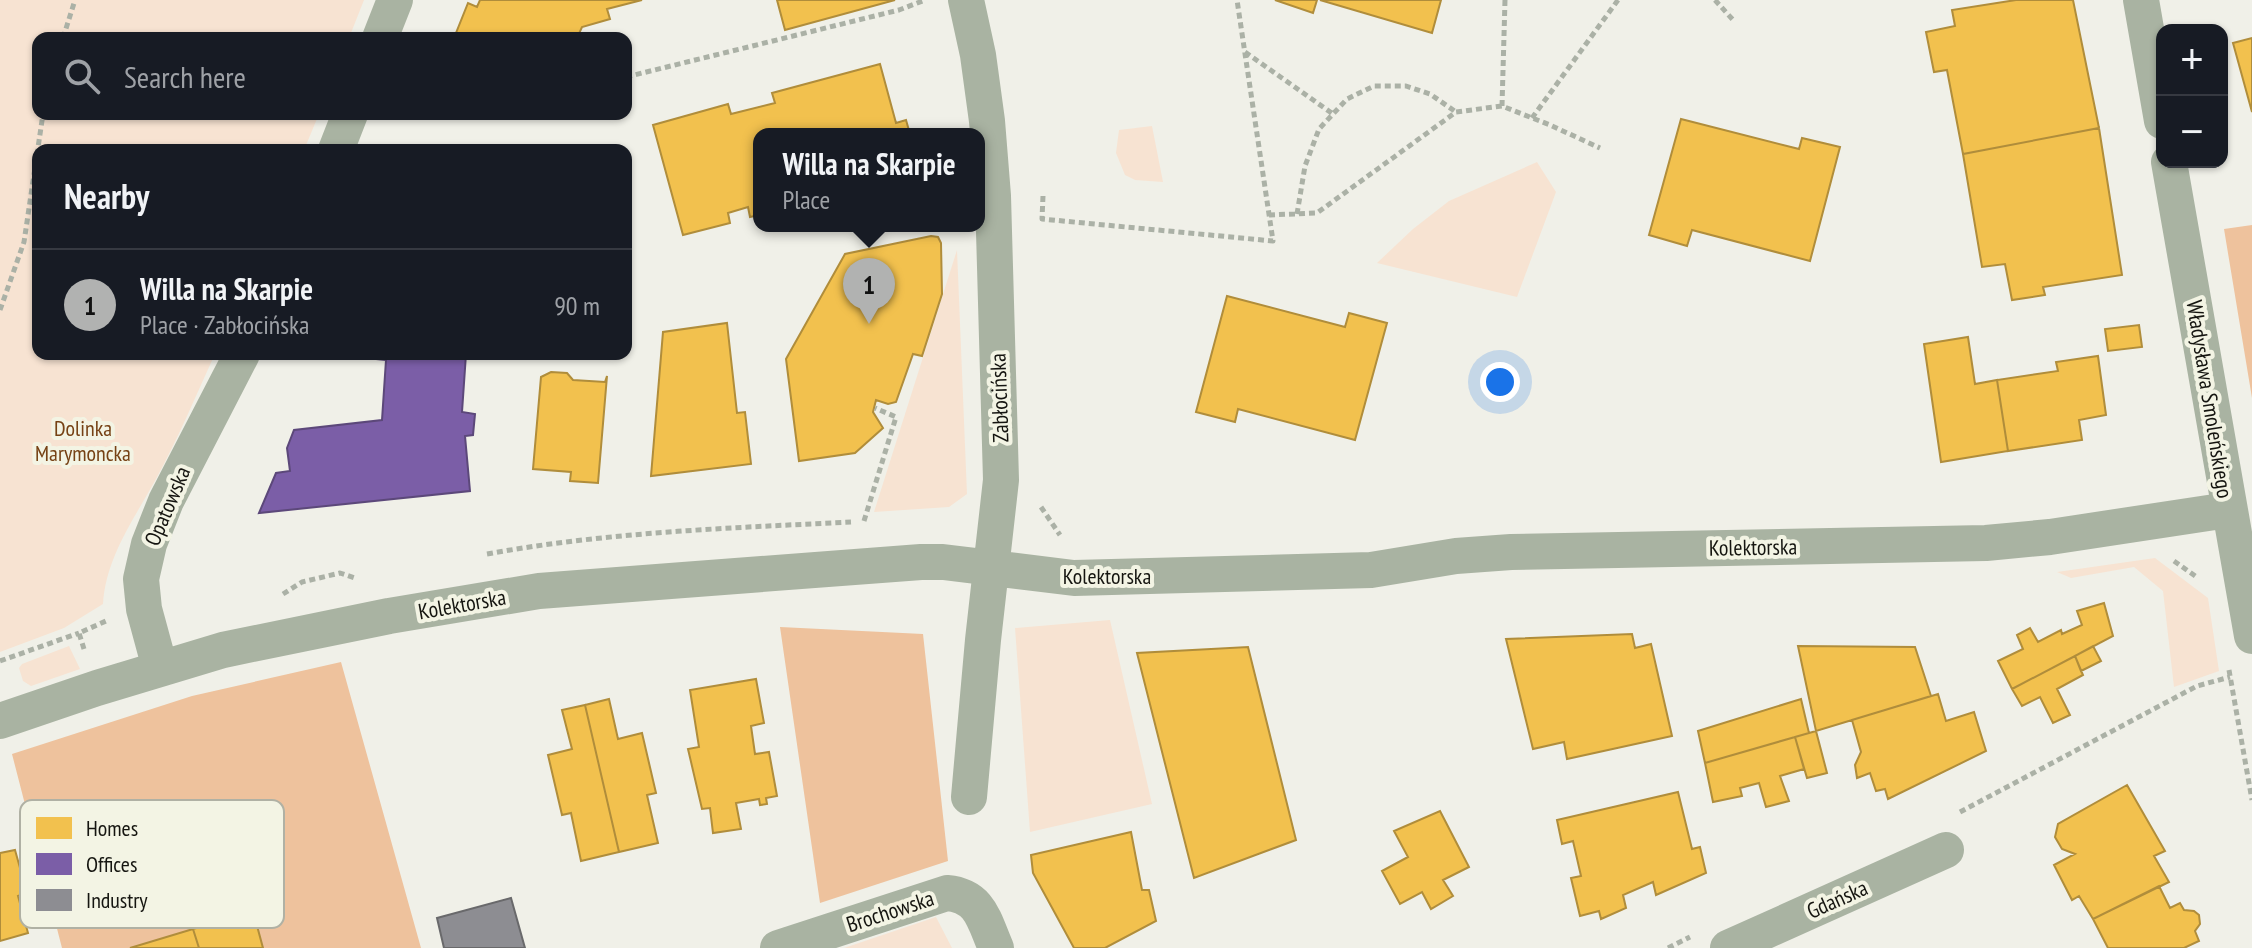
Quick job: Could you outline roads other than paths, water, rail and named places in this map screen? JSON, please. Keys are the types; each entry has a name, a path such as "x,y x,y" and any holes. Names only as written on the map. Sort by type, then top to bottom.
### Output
{"street":[{"path":"382,32 395,0"},
{"name":"Zabłocińska","path":"966,0 985,108 993,196 1001,480 969,797"},
{"path":"2141,0 2158,96"},
{"path":"338,144 348,120"},
{"name":"Władysława Smoleńskiego","path":"2170,168 2252,636"},
{"name":"Opatowska","path":"160,668 144,609 141,579 149,544 166,501 239,360"},
{"name":"Kolektorska","path":"0,721 160,668 258,642 539,591 896,563 943,562 1074,578 1371,570 1456,556 1511,552 1986,543 2050,537 2228,510"},
{"name":"Gdańska","path":"1728,948 1946,850"},
{"name":"Brochowska","path":"778,948 940,895 957,894 964,895 978,908 996,948"}],"place":[{"name":"Willa na Skarpie","path":"869,324"}],"park label":[{"name":"Dolinka Marymoncka","path":"83,440"}]}
